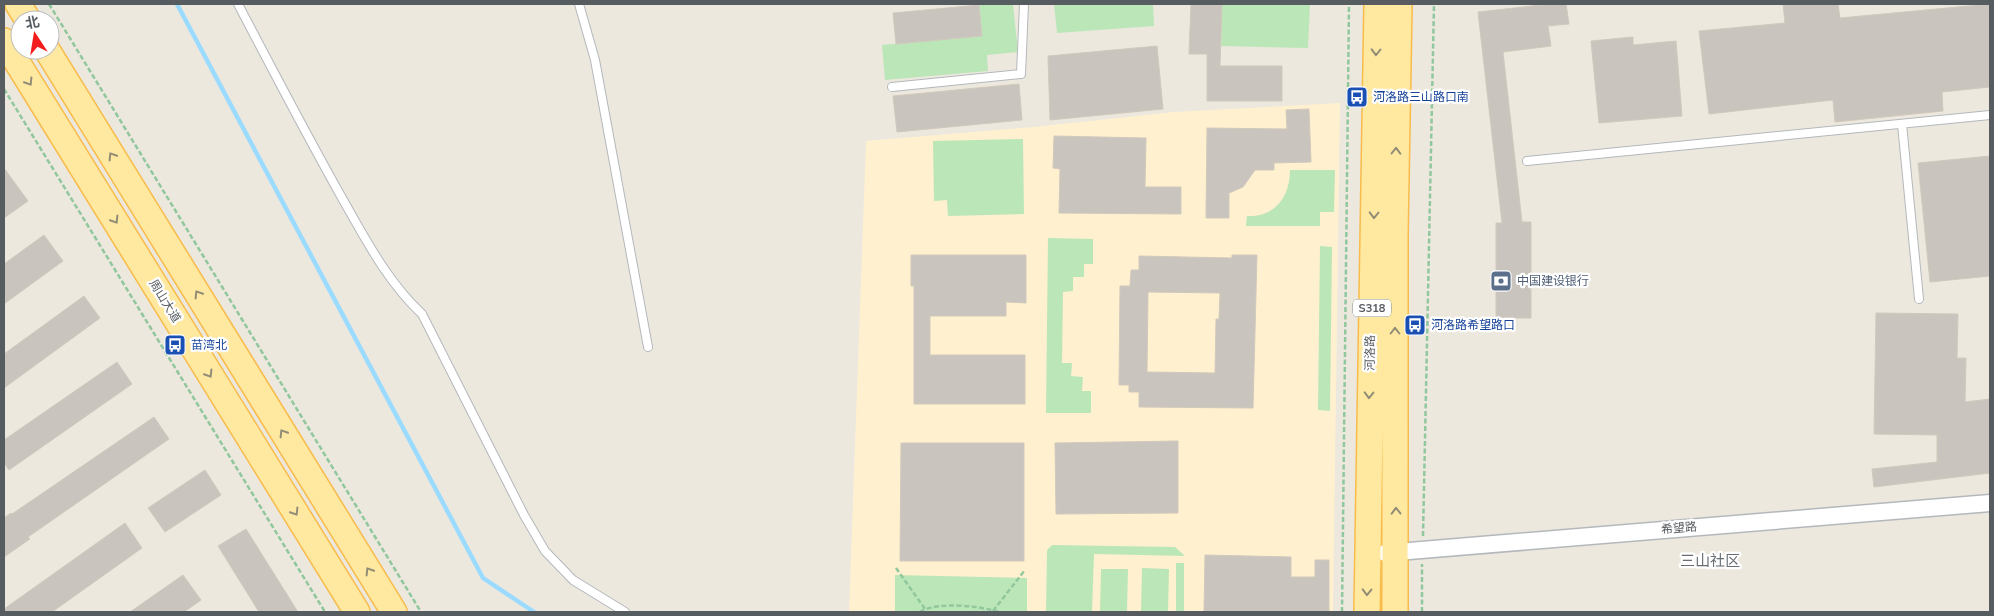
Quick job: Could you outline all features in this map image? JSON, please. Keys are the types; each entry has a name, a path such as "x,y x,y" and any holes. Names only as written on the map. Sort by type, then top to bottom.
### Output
{"main road":[{"name":"河洛路","path":"1367,612 1377,4"},
{"name":"河洛路","path":"1395,612 1395,233 1399,4"},
{"name":"周山大道","path":"4,41 357,612"},
{"path":"53,60 394,612"}],"street":[{"name":"希望路","path":"1368,553 1422,551 1990,503"}],"lane":[{"path":"238,4 303,130 382,268 402,295 422,314 524,515 545,551 573,580 624,612"},
{"path":"580,4 595,60 648,347"},
{"path":"892,87 1022,74 1024,4"},
{"path":"1527,161 1990,115"},
{"path":"1902,124 1919,299"}],"path":[{"path":"50,4 421,612"},
{"path":"1342,612 1349,4"},
{"path":"1422,612 1434,4"},
{"path":"4,89 325,612"},
{"path":"896,568 925,609"},
{"path":"993,611 1025,570"},
{"path":"920,612 925,609 958,605 999,612"}],"shaded area":[{"path":"1340,103 1333,612 849,612 866,141 1034,127 1174,112"}],"green space":[{"path":"979,4 1013,4 1018,52 987,55 988,71 885,80 882,45 982,36"},
{"path":"1054,4 1153,4 1154,26 1057,33"},
{"path":"1222,4 1310,4 1308,48 1221,46"},
{"path":"1023,139 1024,214 948,216 947,200 934,201 933,141"},
{"path":"1290,170 1335,170 1334,212 1320,212 1320,226 1246,226 1247,216 1266,213 1279,203 1287,188"},
{"path":"1048,238 1093,239 1093,264 1084,264 1084,277 1073,277 1073,291 1063,292 1062,363 1072,363 1071,376 1083,377 1082,391 1091,391 1091,413 1046,413"},
{"path":"1320,246 1332,247 1330,411 1318,410"},
{"path":"1052,545 1175,547 1185,556 1094,554 1092,612 1046,612 1047,550"},
{"path":"1176,563 1184,563 1184,612 1176,612"},
{"path":"1142,568 1169,569 1168,612 1141,612"},
{"path":"1101,569 1128,569 1127,612 1100,612"},
{"path":"895,575 1027,578 1027,612 895,612"}],"building":[{"path":"1191,4 1222,4 1220,66 1282,66 1282,101 1207,101 1207,54 1189,54"},
{"path":"1566,4 1569,24 1548,26 1551,46 1503,52 1522,222 1531,222 1531,318 1496,318 1496,223 1502,223 1478,12"},
{"path":"1783,4 1838,4 1840,18 1990,4 1990,87 1942,92 1943,111 1835,122 1833,100 1709,114 1699,31 1785,23"},
{"path":"979,5 982,36 896,44 893,13"},
{"path":"1633,37 1633,45 1676,41 1682,116 1599,123 1591,41"},
{"path":"1157,46 1163,109 1050,120 1048,56"},
{"path":"1019,84 1022,120 897,132 893,96"},
{"path":"1309,109 1311,162 1274,163 1274,170 1255,170 1243,187 1229,193 1229,218 1206,218 1207,128 1287,129 1286,110"},
{"path":"1054,136 1146,138 1145,187 1181,187 1181,214 1059,213 1060,169 1053,168"},
{"path":"1990,156 1990,276 1930,282 1918,163"},
{"path":"4,168 28,201 4,218"},
{"path":"44,235 63,261 4,304 4,264"},
{"path":"911,255 1026,255 1026,303 1006,302 1006,316 930,316 930,355 1025,355 1025,404 914,404 914,286 911,286"},
{"path":"1232,255 1257,255 1253,408 1139,407 1139,392 1129,392 1129,385 1119,385 1120,286 1130,286 1131,270 1139,270 1139,256 1232,258","holes":["1148,292 1220,293 1219,319 1216,319 1215,373 1147,372"]},
{"path":"84,296 100,318 4,388 4,354"},
{"path":"1876,313 1958,314 1957,358 1966,358 1965,402 1990,399 1990,473 1874,487 1872,469 1937,462 1937,435 1874,434"},
{"path":"117,362 132,384 9,470 4,463 4,440"},
{"path":"154,417 169,439 28,537 30,539 4,557 4,518"},
{"path":"1178,441 1178,513 1056,514 1055,443"},
{"path":"901,443 1024,443 1024,561 900,561"},
{"path":"205,470 221,495 165,532 148,508"},
{"path":"125,523 142,548 52,612 4,612 4,609"},
{"path":"246,529 298,612 259,612 218,546"},
{"path":"1205,555 1291,557 1291,577 1315,577 1315,560 1329,560 1329,612 1204,612"},
{"path":"183,575 201,600 184,612 130,612"}],"waterway":[{"path":"177,4 483,578 534,612"}],"place":[{"name":"河洛路三山路口南","path":"1357,97"},
{"name":"中国建设银行","path":"1501,281"},
{"name":"河洛路希望路口","path":"1415,325"},
{"name":"苗湾北","path":"175,345"}],"district":[{"name":"三山社区","path":"1710,561"}]}
